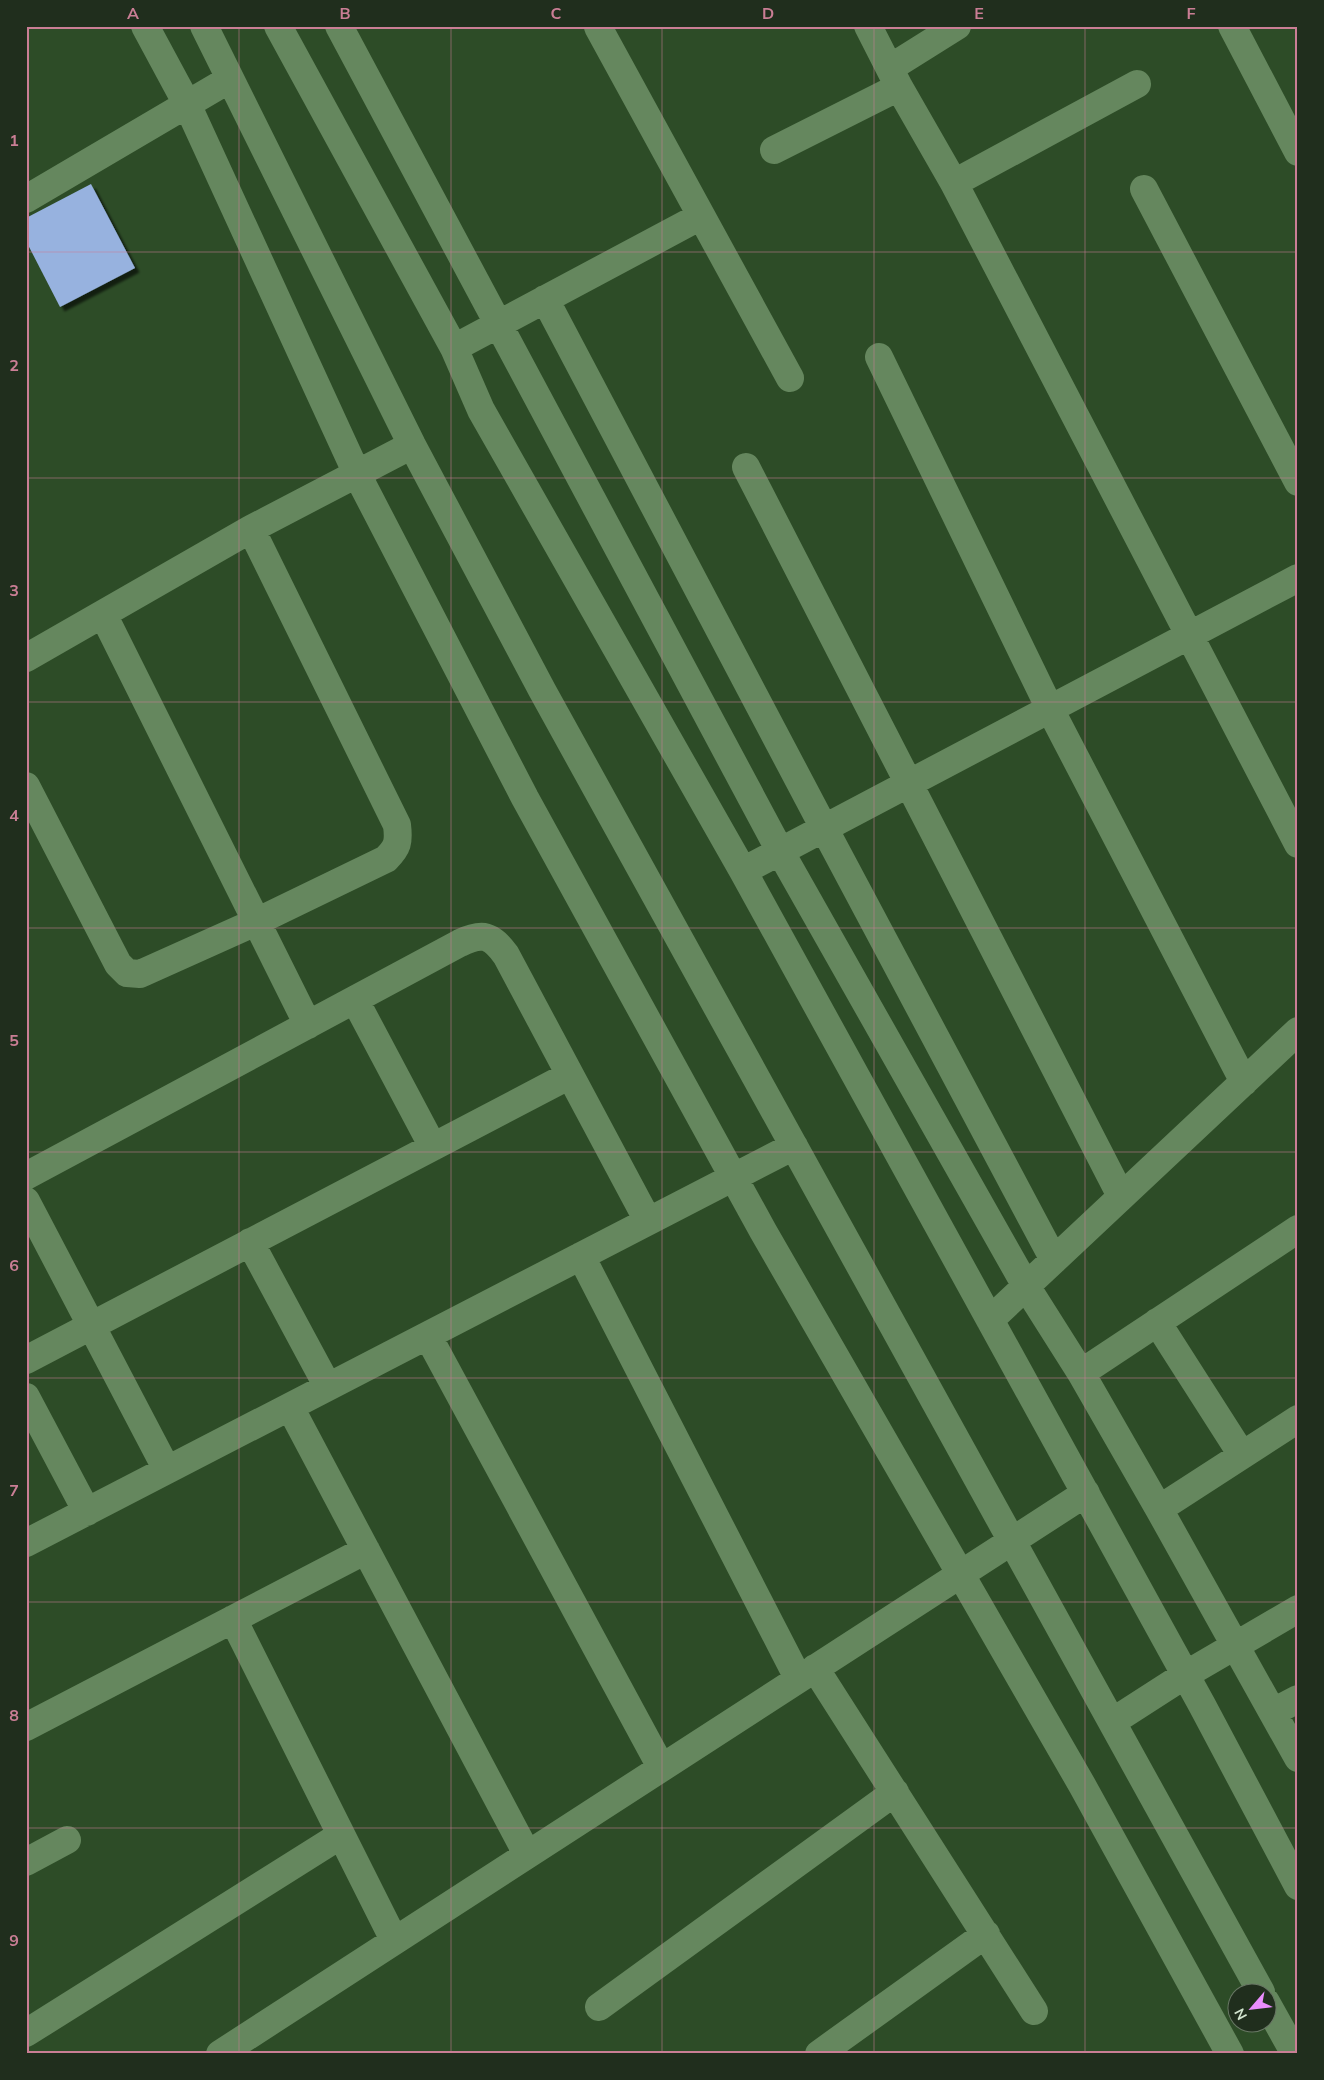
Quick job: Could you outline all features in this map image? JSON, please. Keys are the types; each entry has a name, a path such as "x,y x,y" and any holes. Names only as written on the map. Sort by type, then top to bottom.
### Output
{"street":[{"path":"145,26 187,104 357,474 525,798 734,1177 1082,1785 1230,2054"},
{"path":"204,26 412,445 542,690 1255,1982"},
{"path":"278,26 454,348 481,410 743,871 1086,1493 1298,1886"},
{"path":"339,26 780,851 1026,1286 1081,1373 1159,1509 1298,1758"},
{"path":"868,26 894,77 954,183 1188,636 1298,844"},
{"path":"774,150 894,77 957,26"},
{"path":"1232,26 1298,152"},
{"path":"598,27 790,378"},
{"path":"26,199 230,79"},
{"path":"954,183 1137,84"},
{"path":"1144,188 1298,482"},
{"path":"454,348 701,216"},
{"path":"545,299 1054,1260"},
{"path":"879,357 1050,709 1244,1082"},
{"path":"26,658 251,529 412,445"},
{"path":"746,466 1121,1196"},
{"path":"26,786 118,964 127,972 140,974 256,922 386,859 395,850 399,839 397,825 251,529"},
{"path":"743,871 1298,578"},
{"path":"103,614 308,1025"},
{"path":"26,1176 460,943 472,938 485,936 497,943 506,955 648,1221"},
{"path":"355,1000 433,1147"},
{"path":"990,1320 1298,1031"},
{"path":"26,1360 570,1075"},
{"path":"26,1543 794,1146"},
{"path":"26,1201 167,1470"},
{"path":"1081,1373 1298,1228"},
{"path":"250,1242 328,1388"},
{"path":"581,1256 807,1673 894,1792 1034,2011"},
{"path":"1157,1322 1242,1455"},
{"path":"428,1336 661,1767"},
{"path":"26,1397 87,1512"},
{"path":"290,1407 526,1854"},
{"path":"1159,1509 1298,1419"},
{"path":"220,2054 1086,1493"},
{"path":"26,1727 366,1550"},
{"path":"1112,1722 1185,1675 1298,1609"},
{"path":"233,1619 394,1940"},
{"path":"1273,1712 1298,1699"},
{"path":"599,2006 894,1792"},
{"path":"26,2033 341,1835"},
{"path":"26,1862 67,1840"},
{"path":"819,2054 986,1934"},
{"path":"1276,2020 1295,2054"}],"building":[{"path":"91,184 135,268 60,307 26,241 26,218"}]}
